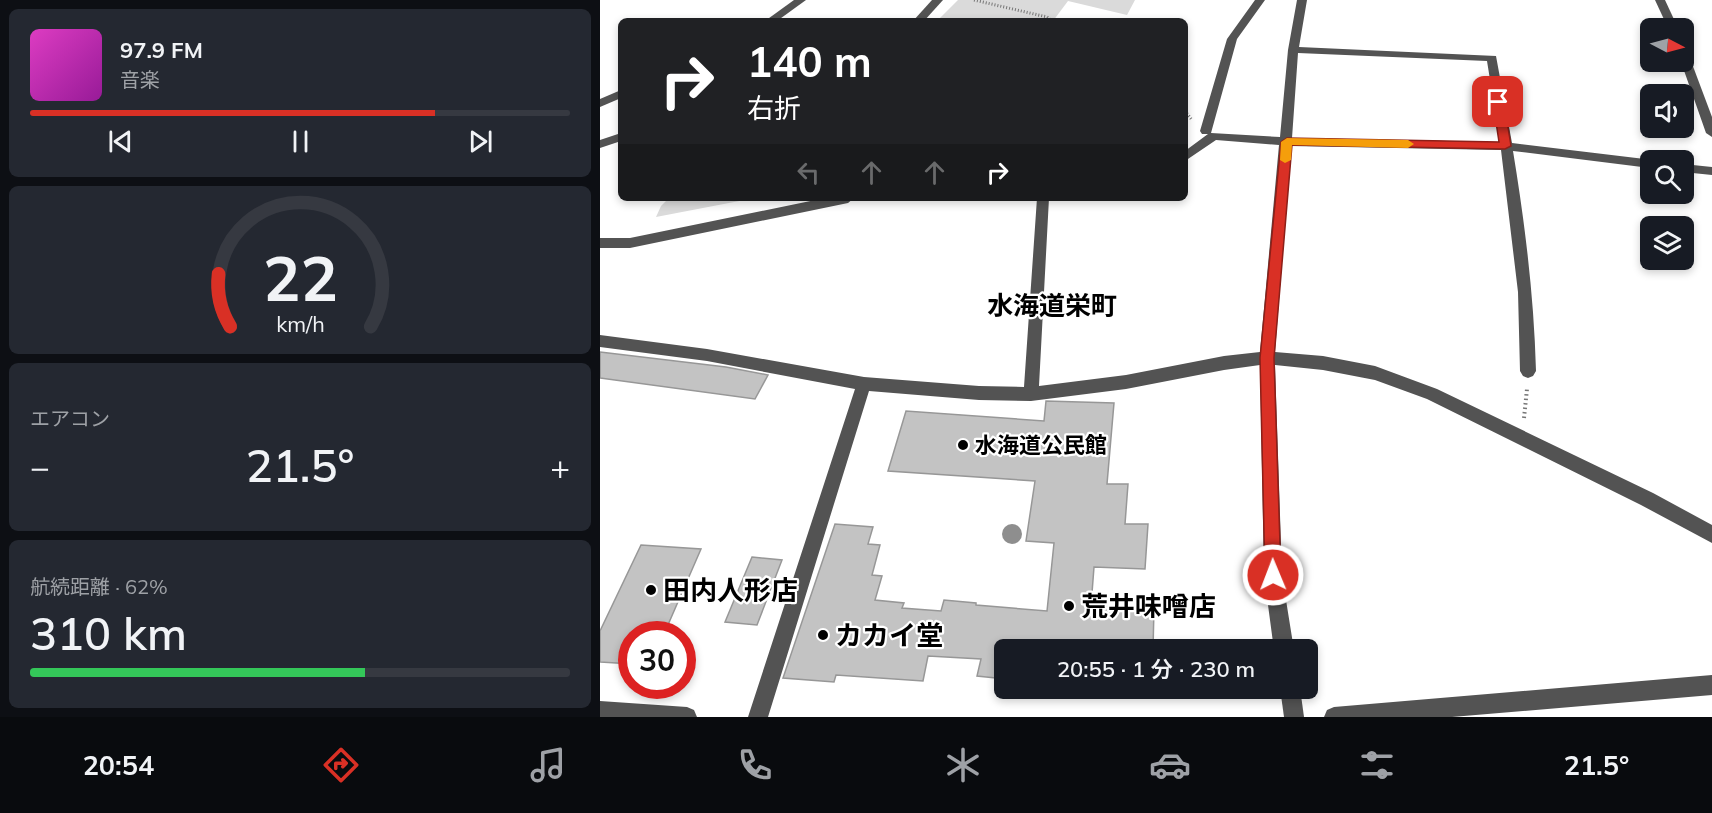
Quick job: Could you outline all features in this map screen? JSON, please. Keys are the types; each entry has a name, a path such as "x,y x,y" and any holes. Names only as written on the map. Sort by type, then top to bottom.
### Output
{"street":[{"path":"774,18 801,0"},
{"path":"921,18 938,0"},
{"path":"1188,153 1205,131 1215,107 1230,45 1237,29 1260,0"},
{"path":"1282,639 1273,575 1267,358 1293,50 1302,0"},
{"path":"1660,0 1668,18"},
{"path":"1293,50 1492,58 1523,263 1528,331 1528,371"},
{"path":"1690,72 1712,133"},
{"path":"600,103 618,95"},
{"path":"1205,131 1287,142 1505,146 1640,163"},
{"path":"600,144 618,138"},
{"path":"1694,169 1712,171"},
{"path":"600,243 630,243 833,201"},
{"path":"1031,394 1042,201"},
{"path":"600,341 707,355 864,384 979,393 1031,394 1126,382 1224,363 1267,358 1323,363 1376,373 1432,394 1647,499 1712,534"},
{"path":"758,717 864,384"},
{"path":"1334,717 1712,685"},
{"path":"1292,699 1294,717"},
{"path":"600,711 687,717"}],"path":[{"path":"974,0 1048,18"},
{"path":"1523,439 1528,371"}],"shaded area":[{"path":"958,0 1135,0 1127,15 1068,1 1055,18 940,18"},
{"path":"666,201 739,201 656,217"}],"building":[{"path":"600,352 726,367 768,375 755,399 600,378"},
{"path":"1046,401 1114,403 1107,484 1128,484 1125,524 1148,524 1145,569 1094,567 1091,606 1154,608 1153,639 994,639 994,678 977,676 981,659 928,656 923,681 836,675 834,682 783,678 835,524 873,527 868,544 880,545 872,575 882,576 875,600 904,603 902,608 941,611 944,600 1047,611 1054,543 1026,541 1035,481 888,471 906,411 1044,421"},
{"name":"田内人形店","path":"641,545 701,549 670,621 618,621 618,663 600,662 600,631"},
{"path":"752,557 782,560 757,625 725,622"}],"slow traffic":[{"path":"1285,160 1287,142 1408,144"}],"place":[{"name":"水海道公民館","path":"963,445"},
{"name":"田内人形店","path":"651,590"},
{"name":"荒井味噌店","path":"1069,606"},
{"name":"カカイ堂","path":"823,635"}],"district":[{"name":"水海道栄町","path":"1052,305"}],"route":[{"path":"1273,575 1267,358 1287,142 1505,146 1498,102"}]}
